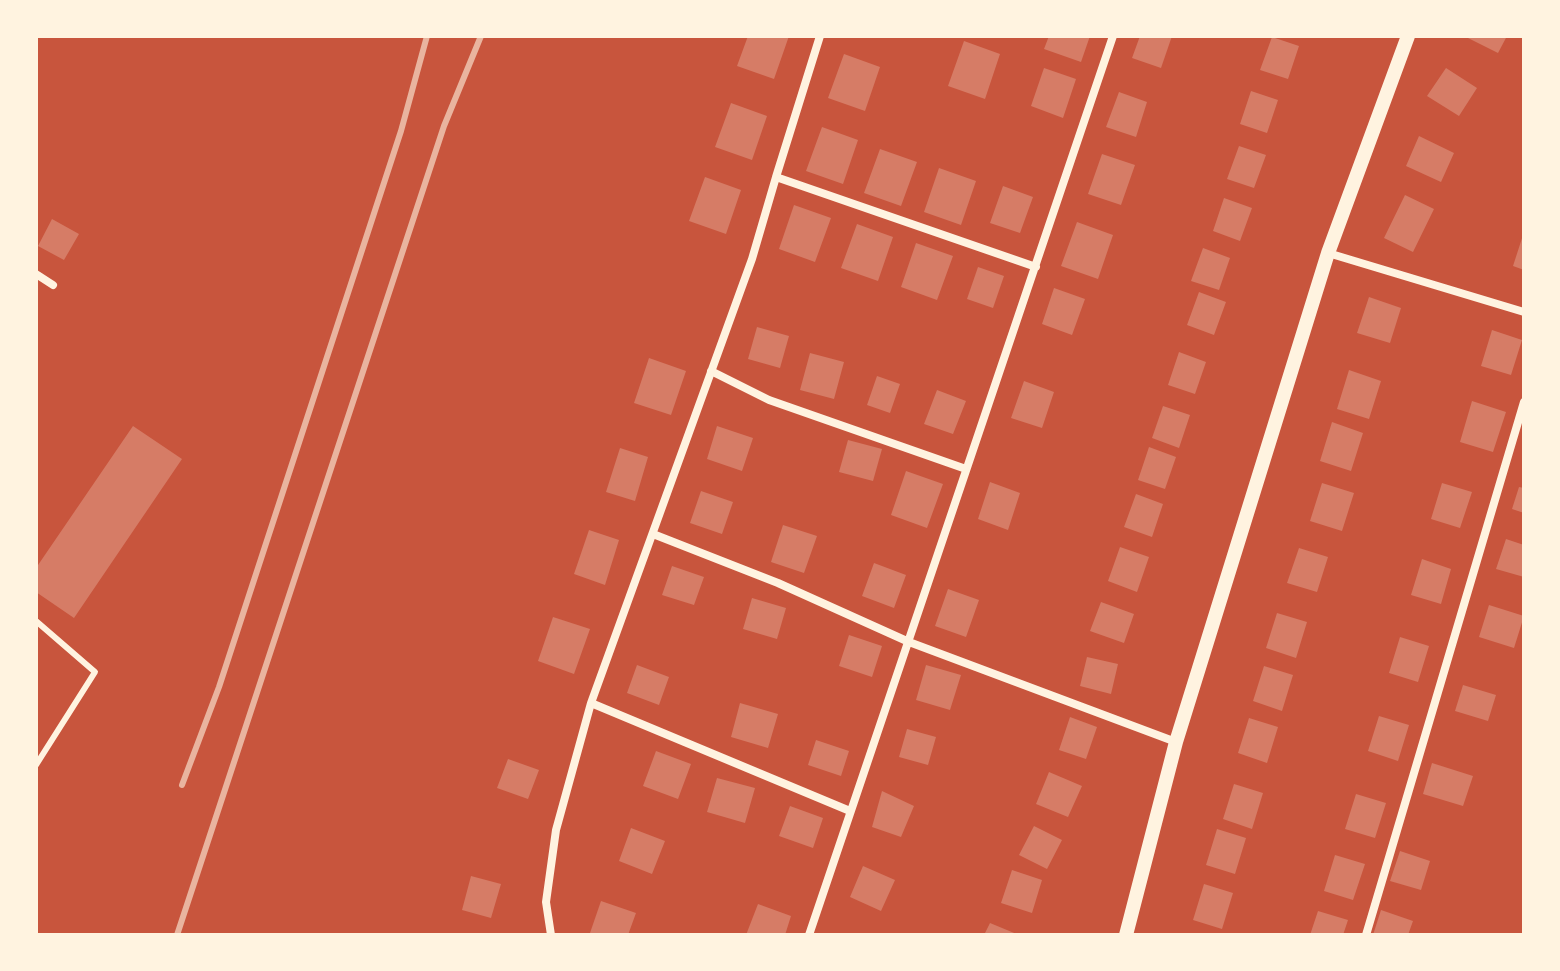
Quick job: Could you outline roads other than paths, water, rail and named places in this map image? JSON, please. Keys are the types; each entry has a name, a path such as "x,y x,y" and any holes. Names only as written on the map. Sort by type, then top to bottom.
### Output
{"street":[{"path":"551,935 546,902 548,876 560,816 591,703 752,259 820,36"},
{"path":"809,935 1113,36"},
{"path":"1126,935 1176,742 1328,253 1408,36"},
{"path":"776,177 1036,267"},
{"path":"1328,253 1524,312"},
{"path":"36,274 53,285"},
{"path":"711,371 769,400 966,469"},
{"path":"1366,935 1524,402"},
{"path":"653,534 778,583 909,642 1176,742"},
{"path":"591,703 850,811"}],"lane":[{"path":"36,621 95,672 36,765"}],"railway":[{"path":"182,785 219,687 401,131 427,36"},
{"path":"177,935 444,126 481,36"}]}
